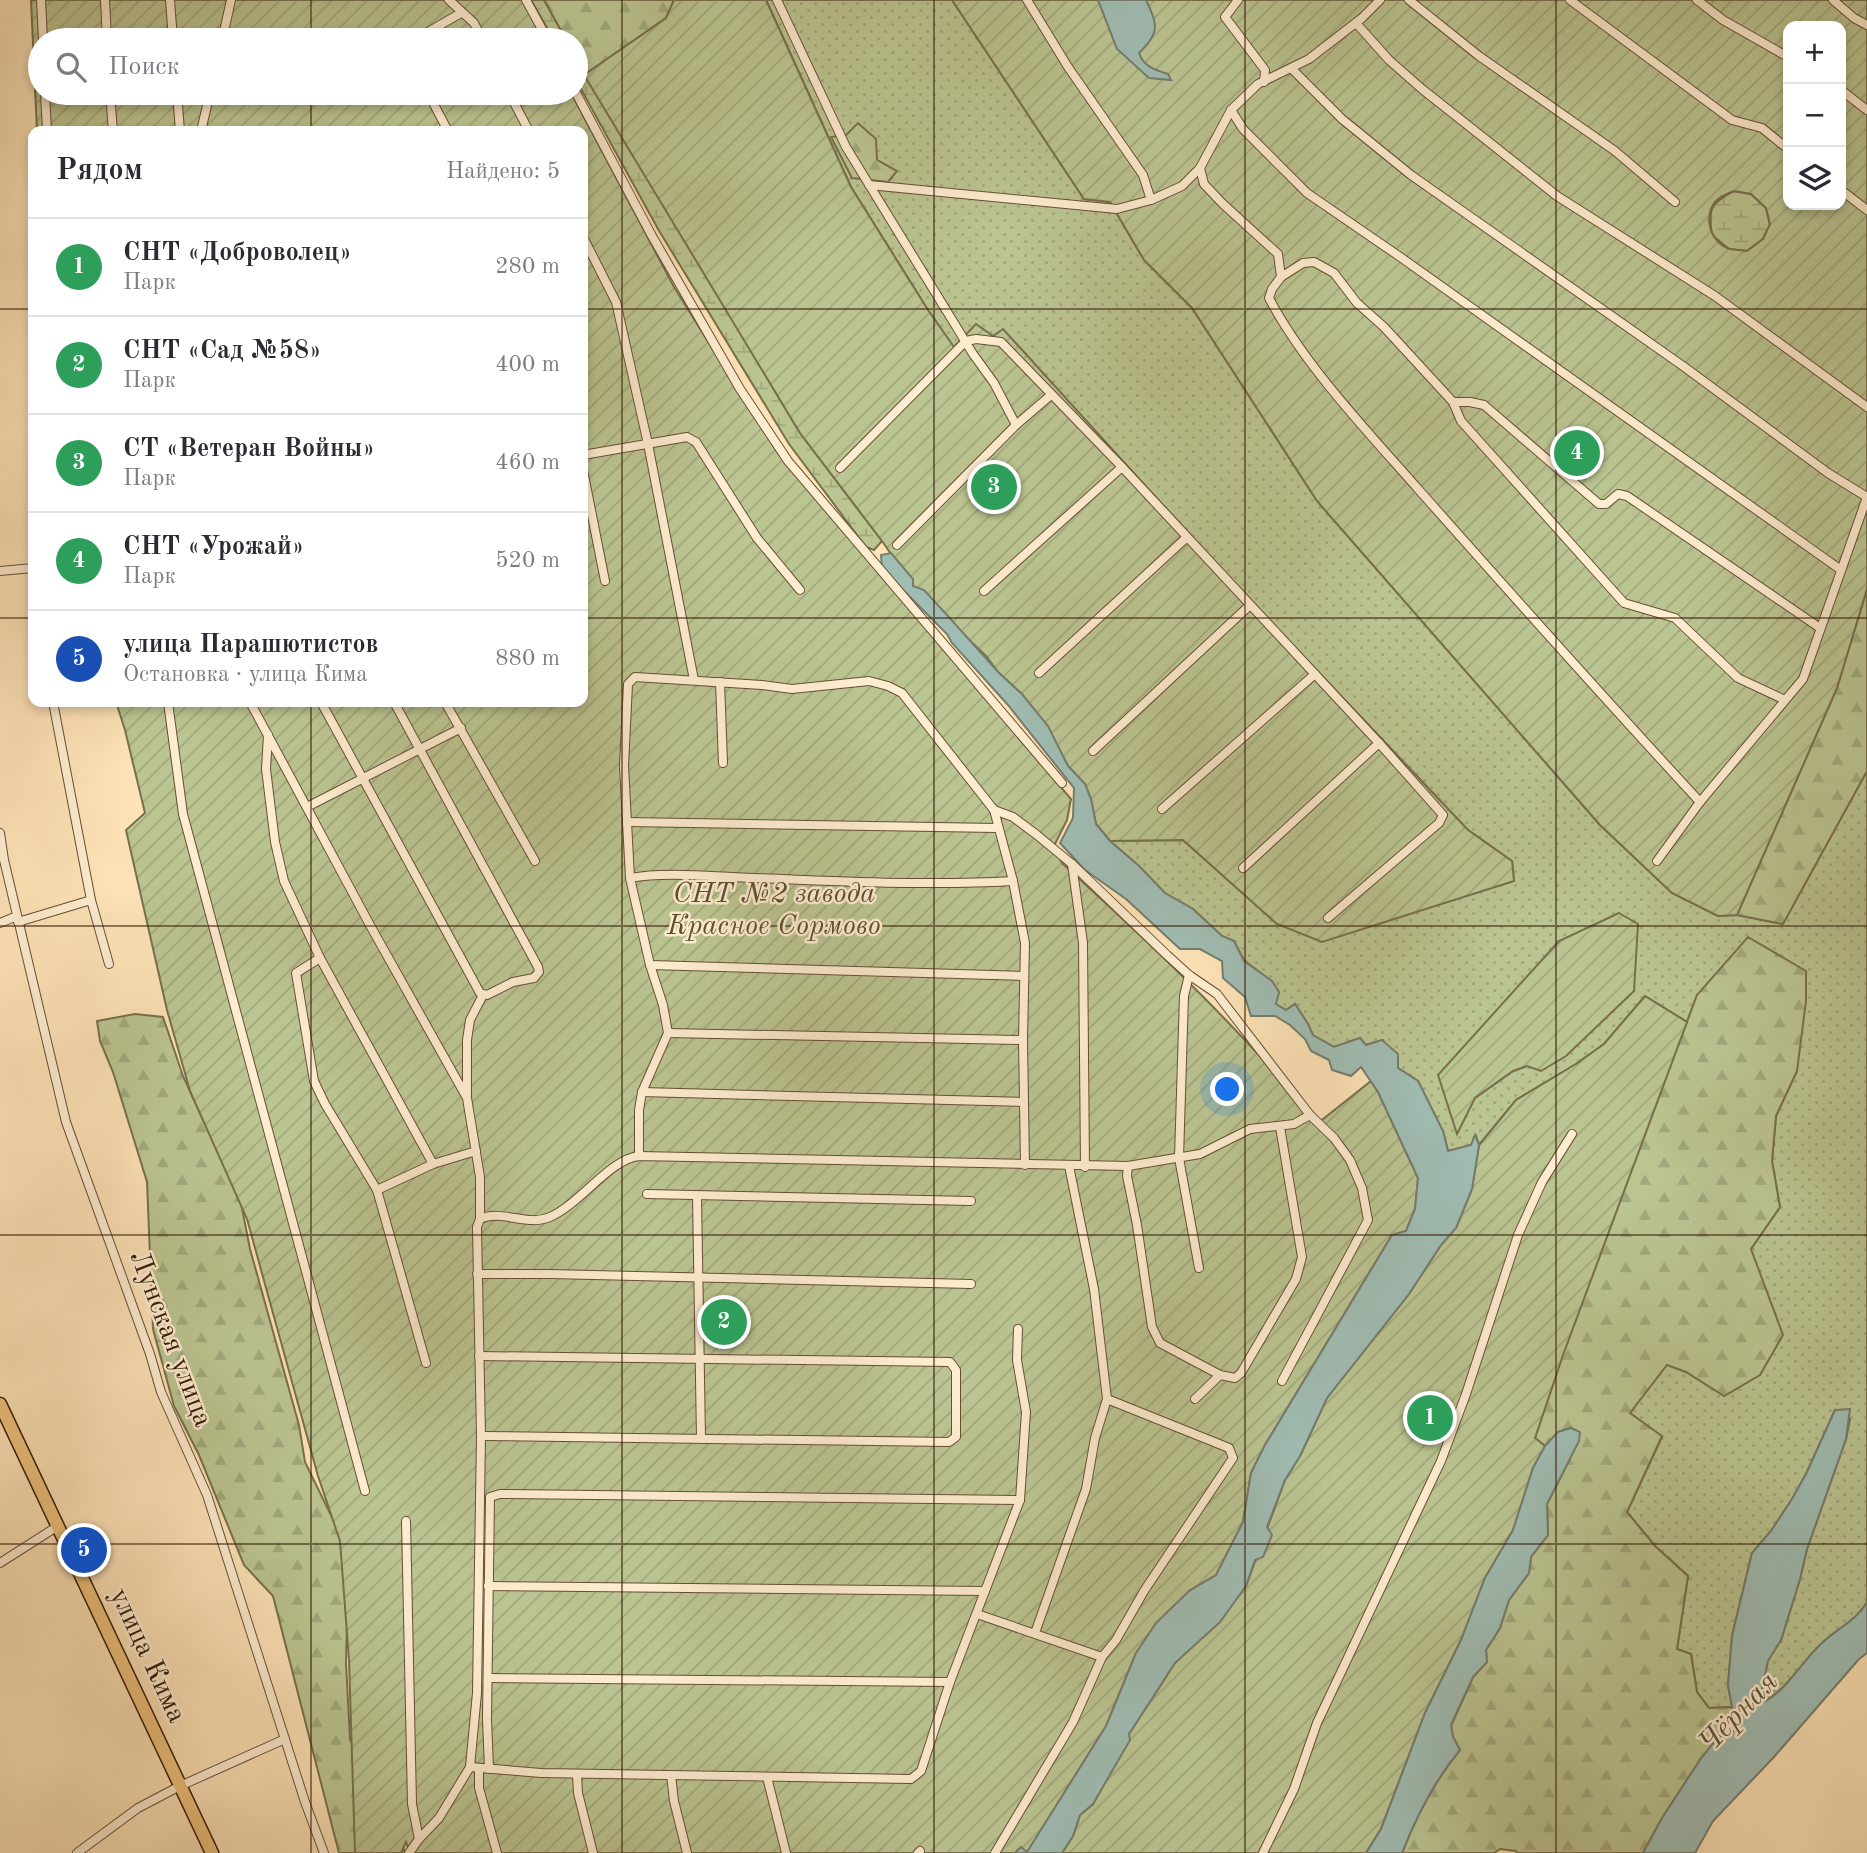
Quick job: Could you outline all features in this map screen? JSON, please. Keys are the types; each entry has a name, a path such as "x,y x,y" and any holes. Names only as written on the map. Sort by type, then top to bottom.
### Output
{"main road":[{"name":"улица Кима","path":"0,1404 212,1853"}],"street":[{"path":"41,0 42,28"},
{"path":"105,0 106,28"},
{"path":"170,0 172,28"},
{"path":"225,28 231,0"},
{"path":"449,0 477,28"},
{"path":"526,0 541,28"},
{"path":"777,0 846,147 994,383 1016,425"},
{"path":"1027,0 1068,67 1143,175 1151,200"},
{"path":"1238,0 1225,17 1265,70 1264,82"},
{"path":"869,185 1117,209 1151,200 1182,186 1200,168 1231,110 1258,84 1309,59 1356,23 1380,0"},
{"path":"1409,0 1479,56 1615,151 1675,202"},
{"path":"1570,0 1732,120 1762,128 1786,147"},
{"path":"1697,0 1723,20 1783,54"},
{"path":"1833,0 1867,25"},
{"path":"435,28 461,13"},
{"path":"1356,23 1389,60 1422,89 1557,197 1715,296 1867,407"},
{"path":"1292,69 1342,119 1411,175 1671,358 1828,473 1867,497 1803,679 1700,802 1657,861"},
{"path":"1846,94 1867,110"},
{"path":"46,105 47,126"},
{"path":"111,105 113,126"},
{"path":"178,105 180,126"},
{"path":"202,126 207,105"},
{"path":"434,105 444,126"},
{"path":"515,105 526,126"},
{"path":"582,105 652,236 740,389 788,461 1062,783"},
{"path":"1231,110 1243,129 1307,193 1841,570"},
{"path":"1200,168 1204,184 1213,194 1278,254 1281,277"},
{"path":"1846,194 1867,210"},
{"path":"588,247 616,302 648,444 694,680"},
{"path":"1700,802 1350,411 1280,319 1269,298 1281,277 1303,263 1314,262 1334,273 1357,303 1384,327 1453,402 1461,421 1624,603 1675,618 1738,678 1785,700"},
{"path":"840,468 966,341 976,339 1001,342 1122,467 1443,815 1439,823 1328,918"},
{"path":"897,545 1016,425 1051,395"},
{"path":"1453,402 1484,405 1599,504 1606,504 1618,494 1627,496 1819,628"},
{"path":"588,454 687,437 696,442 757,537 800,590"},
{"path":"984,591 1122,467"},
{"path":"588,495 605,581"},
{"path":"1039,673 1186,538"},
{"path":"0,571 28,568"},
{"path":"1093,751 1249,606"},
{"path":"1163,809 1315,674"},
{"path":"639,1156 639,1110 642,1093 668,1033 630,878 624,766 628,684 635,677 792,689 869,681 902,693 994,810 1013,881 1025,943 1025,1165"},
{"path":"720,682 723,762"},
{"path":"54,707 91,900 109,964"},
{"path":"169,707 183,814 365,1491"},
{"path":"253,707 371,928 467,1098"},
{"path":"324,707 476,986 484,995"},
{"path":"397,707 540,972 534,978 513,982 484,995 470,1020 467,1040 467,1098 480,1177 477,1275 481,1436 474,1768 497,1853"},
{"path":"448,707 535,861"},
{"path":"307,807 461,728"},
{"path":"268,735 266,769 275,842 284,881 320,958 433,1164"},
{"path":"1242,868 1379,743"},
{"path":"994,810 1013,817 1072,864 1189,975 1217,993 1310,1115 1334,1138 1350,1160 1362,1188 1368,1220 1282,1381"},
{"path":"627,822 997,828"},
{"name":"Лунская улица","path":"0,833 66,1122 150,1354 161,1392 207,1495 324,1853"},
{"path":"1072,864 1083,943 1085,1167"},
{"path":"630,878 682,876 949,885 1013,881"},
{"path":"0,923 91,900"},
{"path":"320,958 296,972 314,1081 377,1190 426,1363"},
{"path":"650,965 1023,976"},
{"path":"1189,975 1184,996 1178,1158 1199,1268"},
{"path":"668,1033 1023,1040"},
{"path":"642,1093 1024,1102"},
{"path":"480,1219 489,1215 539,1221 553,1216 626,1157 1128,1166 1200,1154 1250,1129 1294,1124 1310,1115"},
{"path":"1128,1166 1127,1176 1152,1326 1160,1343 1220,1375 1235,1378 1241,1373 1296,1279 1302,1257 1280,1127"},
{"path":"1263,1853 1294,1789 1317,1723 1441,1461 1518,1235 1542,1182 1572,1134"},
{"path":"377,1190 433,1164 476,1151"},
{"path":"1035,1633 1086,1489 1107,1399 1094,1289 1069,1166"},
{"path":"647,1194 971,1202"},
{"path":"697,1196 701,1439"},
{"path":"477,1275 971,1284"},
{"path":"474,1768 767,1777 911,1779 918,1776 950,1682 1020,1500 1026,1412 1017,1360 1018,1329"},
{"path":"479,1356 950,1362 956,1370 956,1437 949,1442 481,1436"},
{"path":"1195,1399 1220,1375"},
{"path":"995,1853 1073,1722 1102,1657 1116,1640 1144,1591 1233,1458 1229,1448 1107,1399"},
{"path":"489,1769 489,1497 500,1494 1020,1500"},
{"path":"407,1521 412,1804 419,1839"},
{"path":"0,1563 58,1526"},
{"path":"488,1586 985,1591"},
{"path":"977,1614 1102,1657"},
{"path":"488,1678 950,1682"},
{"path":"77,1853 138,1808 285,1739"},
{"path":"409,1853 439,1818 474,1768"},
{"path":"576,1773 578,1793 593,1853"},
{"path":"671,1775 674,1801 687,1853"},
{"path":"767,1777 786,1853"}],"green space":[{"name":"СНТ №2 завода Красное Сормово","path":"31,0 522,0 537,28 32,28"},
{"path":"531,0 544,0 559,28 547,28"},
{"path":"544,0 674,0 666,18 588,72 588,28 559,28"},
{"path":"674,0 766,0 851,187 954,347 976,324 993,336 1003,329 1230,579 1468,830 1512,861 1514,881 1322,942 1277,924 1183,840 1110,841 1096,824 1085,784 1068,766 1022,694 913,586 800,433 588,82 588,72 666,18"},
{"path":"766,0 952,0 1084,199 1110,202 1144,260 1192,308 1317,501 1600,825 1672,893 1718,916 1737,915 1783,924 1867,771 1867,1602 1851,1620 1819,1646 1788,1682 1766,1701 1760,1698 1767,1661 1781,1640 1807,1549 1846,1439 1850,1419 1835,1410 1792,1499 1771,1531 1752,1553 1732,1636 1728,1685 1732,1707 1709,1708 1697,1692 1691,1654 1677,1649 1688,1576 1655,1546 1627,1512 1662,1437 1630,1413 1667,1364 1724,1395 1751,1249 1780,1207 1772,1161 1776,1116 1797,1071 1697,995 1687,1022 1645,996 1604,1044 1516,1100 1479,1145 1476,1136 1471,1145 1448,1151 1443,1131 1418,1081 1398,1068 1383,1040 1365,1045 1360,1038 1334,1047 1312,1035 1295,1004 1286,1010 1275,1004 1279,992 1272,982 1244,960 1234,941 1222,936 1193,909 1165,893 1110,841 1183,840 1277,924 1514,880 1512,861 1468,830 1230,579 1003,330 993,336 954,348 851,187","holes":["1638,924 1527,1066 1513,1071 1475,1098"]},
{"path":"952,0 1867,0 1867,589 1837,688 1737,915 1718,916 1672,893 1600,825 1317,501 1192,308 1144,260 1110,202 1084,199","holes":["1734,191 1751,194 1766,208 1770,224 1763,239 1747,251 1723,246 1717,241 1710,227 1713,205"]},
{"path":"588,79 800,433 882,541 874,550 866,547 789,444 658,229 588,102"},
{"name":"СНТ №2 завода Красное Сормово","path":"36,105 577,105 674,287 777,452 1071,799 1067,820 1053,848 1063,864 1195,989 1258,1054 1318,1123 1371,1081 1378,1092 1418,1178 1415,1209 1406,1231 1392,1235 1265,1445 1251,1473 1243,1522 1216,1575 1189,1591 1136,1653 1106,1726 1027,1853 1021,1847 1015,1853 410,1853 406,1842 401,1853 355,1853 349,1660 340,1541 318,1476 247,1219 190,1091 167,1010 126,830 145,813 118,707 588,707 588,126 37,126"},
{"path":"858,123 876,139 877,160 897,171 888,182 852,178 831,137 846,135"},
{"path":"1734,191 1751,194 1766,208 1770,225 1763,239 1747,251 1729,249 1712,235 1710,219 1715,203"},
{"path":"1867,589 1867,771 1783,924 1737,915 1837,688"},
{"path":"1619,913 1638,924 1634,991 1566,1056 1541,1071 1527,1066 1513,1071 1475,1098 1457,1134 1438,1075 1559,941"},
{"path":"1748,937 1806,971 1806,1001 1797,1071 1776,1116 1772,1161 1780,1207 1751,1249 1783,1335 1760,1375 1724,1396 1686,1372 1667,1365 1630,1413 1662,1436 1627,1512 1655,1546 1688,1576 1677,1649 1691,1654 1697,1692 1709,1708 1732,1707 1740,1724 1734,1731 1718,1737 1700,1760 1643,1853 1517,1853 1500,1849 1494,1853 1402,1853 1427,1799 1460,1750 1451,1726 1473,1677 1487,1662 1486,1650 1500,1628 1509,1600 1529,1573 1531,1557 1548,1535 1547,1504 1568,1463 1571,1428 1558,1432 1545,1446 1535,1438 1563,1354 1697,995"},
{"path":"1645,996 1687,1022 1563,1355 1535,1438 1545,1446 1533,1468 1513,1530 1485,1578 1461,1640 1425,1713 1381,1829 1366,1853 1062,1853 1073,1836 1080,1815 1093,1804 1129,1734 1175,1663 1246,1586 1285,1480 1300,1456 1327,1398 1409,1294 1441,1245 1456,1228 1472,1189 1479,1145 1516,1100 1604,1044"},
{"path":"135,1014 163,1017 183,1076 203,1120 227,1162 240,1198 250,1249 299,1425 305,1462 343,1540 348,1587 346,1663 350,1739 376,1804 401,1840 405,1853 339,1853 273,1596 244,1565 199,1455 174,1406 153,1329 147,1182 113,1072 100,1041 97,1021"}],"water":[{"path":"1098,0 1146,0 1155,28 1151,40 1139,53 1147,64 1168,74 1171,80 1149,78 1117,49"},
{"path":"891,553 913,579 913,586 924,590 999,673 1022,694 1048,726 1068,766 1085,784 1096,824 1110,841 1165,893 1193,909 1222,936 1234,941 1244,961 1272,981 1279,992 1276,1004 1286,1010 1295,1004 1313,1035 1334,1047 1360,1038 1366,1045 1382,1040 1398,1054 1398,1068 1418,1081 1443,1131 1448,1151 1471,1145 1475,1135 1479,1145 1472,1189 1456,1228 1441,1245 1409,1294 1327,1398 1300,1456 1285,1480 1267,1527 1272,1535 1263,1557 1255,1560 1246,1586 1220,1622 1175,1663 1129,1734 1130,1740 1093,1804 1080,1815 1073,1836 1062,1853 1015,1853 1021,1847 1027,1852 1106,1726 1136,1653 1156,1623 1189,1591 1216,1575 1243,1522 1251,1473 1265,1445 1392,1235 1406,1231 1415,1209 1418,1178 1378,1092 1361,1067 1351,1076 1332,1070 1329,1060 1311,1051 1305,1039 1290,1025 1275,1016 1251,1016 1245,997 1223,978 1222,961 1200,949 1180,949 1126,899 1085,870 1060,843 1073,818 1074,788 947,634 882,569 881,555"},
{"name":"Чёрная","path":"1850,1409 1846,1439 1807,1549 1781,1640 1768,1661 1760,1698 1766,1701 1782,1688 1816,1649 1853,1619 1867,1602 1867,1653 1713,1821 1695,1853 1643,1853 1700,1760 1718,1737 1734,1731 1739,1724 1732,1707 1728,1685 1732,1636 1752,1553 1771,1531 1792,1499 1835,1410"},
{"path":"1571,1428 1580,1432 1579,1441 1547,1504 1548,1535 1531,1557 1529,1573 1509,1600 1500,1628 1486,1650 1487,1662 1473,1677 1451,1725 1453,1737 1460,1750 1427,1799 1402,1853 1366,1853 1381,1829 1425,1713 1461,1640 1485,1578 1513,1530 1533,1468 1545,1446 1558,1432"}],"place":[{"name":"СНТ «Урожай»","path":"1577,453"},
{"name":"СТ «Ветеран Войны»","path":"994,487"},
{"name":"СНТ «Сад №58»","path":"724,1322"},
{"name":"СНТ «Доброволец»","path":"1430,1418"},
{"name":"улица Парашютистов","path":"84,1550"}]}
